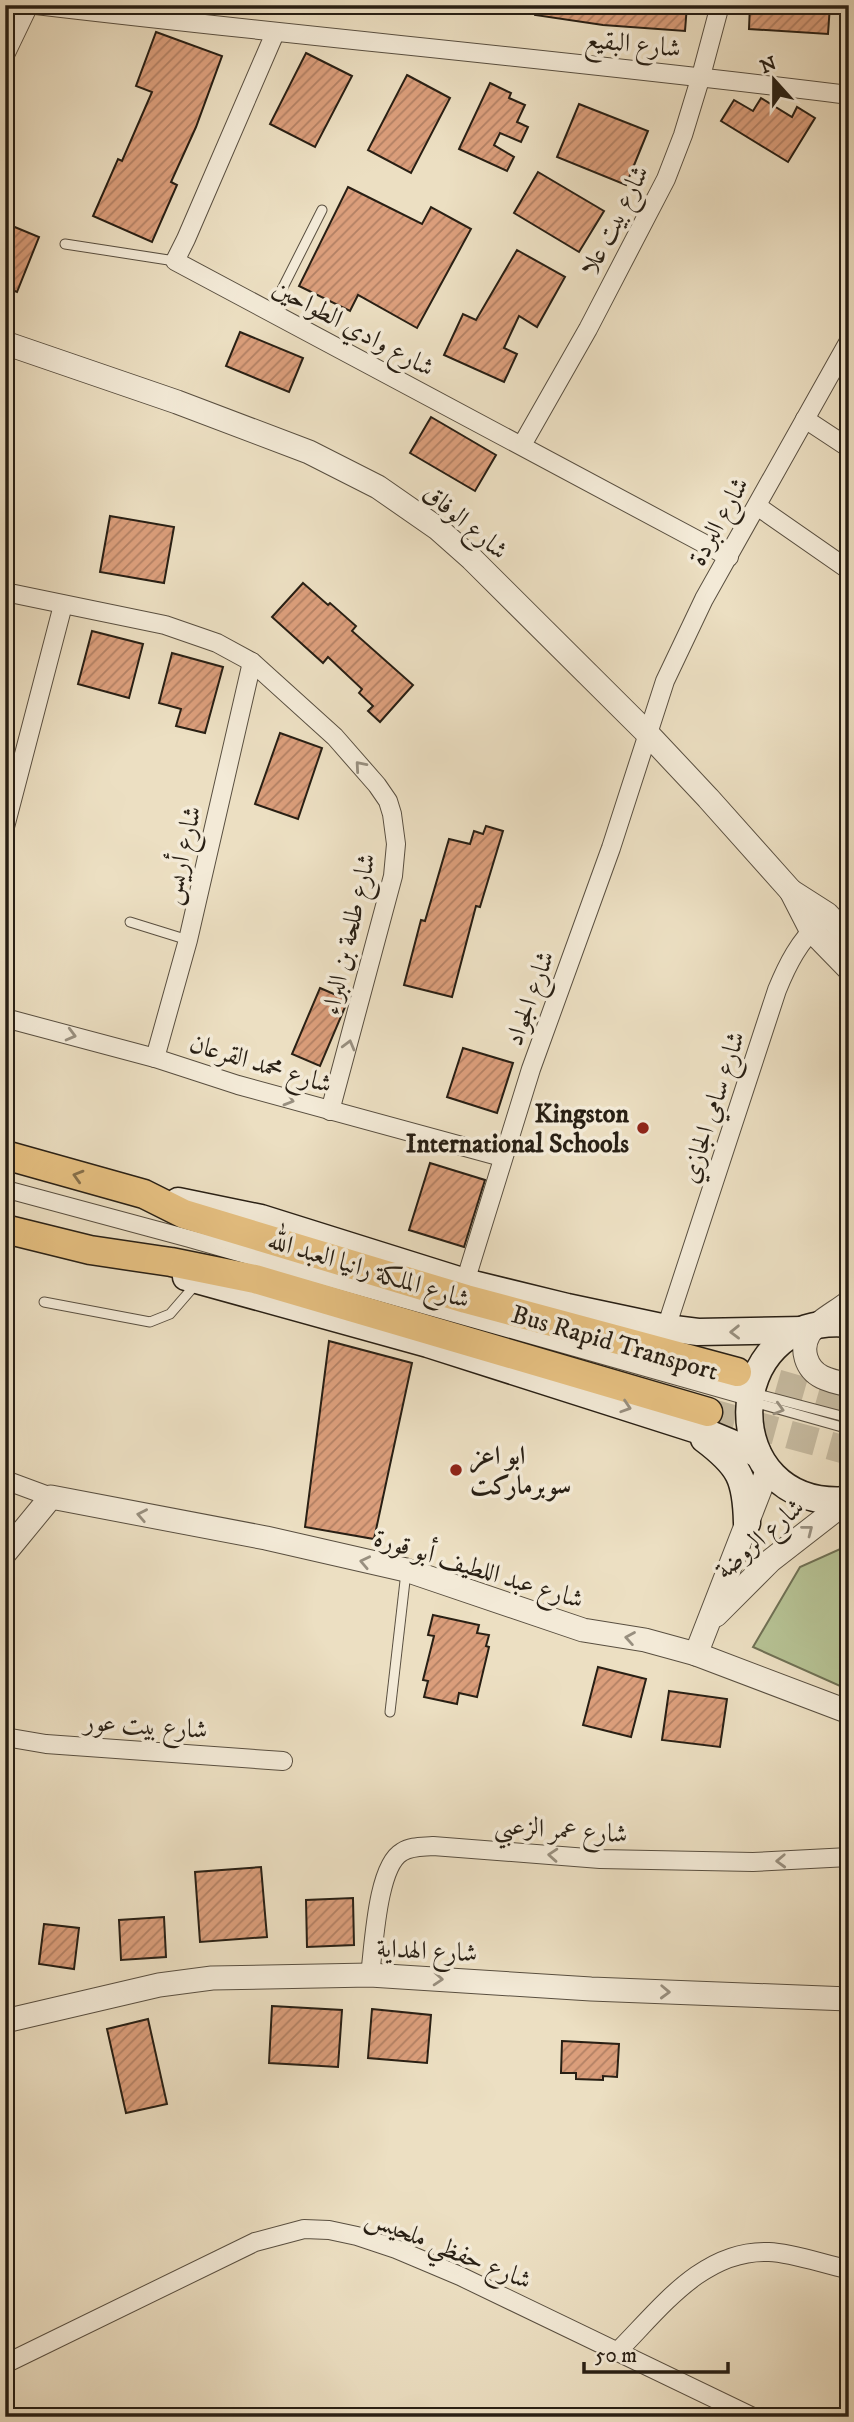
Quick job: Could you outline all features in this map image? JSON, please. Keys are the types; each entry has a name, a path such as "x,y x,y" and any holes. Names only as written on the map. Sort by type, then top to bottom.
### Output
{"main road":[{"name":"شارع الملكة رانيا العبد الله","path":"5,1155 144,1194 184,1214 466,1298 745,1388"},
{"path":"144,1194 261,1218 465,1282 666,1328 698,1332 849,1324"},
{"name":"شارع الملكة رانيا العبد الله","path":"5,1229 90,1250 171,1262 255,1279 698,1420"},
{"path":"90,1250 698,1420 710,1434 763,1462 788,1487 816,1499 848,1501"},
{"path":"763,1462 750,1428 745,1388 779,1344 810,1328"},
{"path":"698,1420 716,1448 740,1475 745,1487 747,1523"}],"street":[{"path":"5,55 29,5"},
{"name":"شارع البقيع","path":"36,5 275,33 701,76 849,95"},
{"name":"شارع بيت علا","path":"522,444 587,329 666,179 683,135 720,5"},
{"path":"175,261 275,33"},
{"name":"شارع وادي الطواحين","path":"175,261 522,444 729,557"},
{"name":"شارع البردة","path":"647,733 674,658 704,599 849,341"},
{"name":"شارع الوفاق","path":"5,342 177,402 309,452 378,487 438,528 647,733 819,922 849,969"},
{"path":"805,419 849,448"},
{"path":"757,506 849,570"},
{"name":"شارع طلحة بن البراء","path":"5,592 164,625 217,643 252,663 335,737 388,801 396,844 393,876 330,1111"},
{"path":"5,827 63,605"},
{"name":"شارع أريس","path":"155,1058 188,940 252,663"},
{"name":"شارع الجواد","path":"465,1282 531,1069 611,848 647,733"},
{"name":"شارع الوفاق","path":"819,922 849,937"},
{"name":"شارع سامي الجازي","path":"666,1328 787,963 799,944 819,922"},
{"name":"شارع محمد القرعان","path":"5,1018 502,1157"},
{"path":"849,1302 810,1328 805,1353 814,1372 822,1378 849,1385"},
{"name":"شارع الروضة","path":"696,1654 747,1523 763,1462"},
{"name":"شارع عبد اللطيف أبو قورة","path":"5,1480 51,1497 266,1538 406,1570 583,1630 645,1640 696,1654 849,1712"},
{"path":"5,1553 51,1497"},
{"name":"شارع الروضة","path":"711,1620 770,1561 848,1501"},
{"name":"شارع بيت عور","path":"5,1737 46,1744 283,1761"},
{"name":"شارع عمر الزعبي","path":"370,1975 383,1882 388,1865 398,1854 414,1847 433,1846 600,1859 753,1862 849,1857"},
{"name":"شارع الهداية","path":"5,2021 188,1980 370,1975 605,1989 849,1999"},
{"name":"شارع حفظي ملحيس","path":"5,2364 255,2242 304,2230 330,2230 396,2249 460,2276 753,2417"},
{"path":"618,2351 676,2293 709,2266 739,2253 771,2252 847,2269"}],"lane":[{"path":"270,313 322,210"},
{"path":"65,243 175,261"},
{"path":"130,922 188,940"},
{"name":"Bus Rapid Transport","path":"5,1185 228,1245 650,1366 745,1388 849,1429"},
{"name":"Bus Rapid Transport","path":"5,1193 745,1388 849,1418"},
{"path":"44,1302 150,1322 170,1314 200,1280"},
{"path":"390,1712 406,1570"}],"green space":[{"path":"849,1545 849,1690 753,1647 800,1567"}],"building":[{"path":"535,5 687,5 685,31 603,25 535,15"},
{"path":"750,5 830,5 828,34 749,29"},
{"path":"156,32 222,56 196,127 171,182 177,185 152,242 93,216 118,159 122,161 152,92 136,86"},
{"path":"306,53 352,76 315,147 270,124"},
{"path":"407,75 450,98 411,173 368,150"},
{"path":"490,83 511,93 509,98 525,105 517,122 528,127 521,142 500,133 494,145 514,157 507,171 459,149"},
{"path":"761,98 792,117 797,107 815,118 788,162 721,121 734,100 753,111"},
{"path":"579,104 648,131 626,185 557,157"},
{"path":"538,172 604,211 579,252 514,213"},
{"path":"348,187 422,224 431,207 471,229 417,328 358,295 350,311 299,286"},
{"path":"5,223 39,237 17,292 5,287"},
{"path":"517,250 565,277 537,327 519,316 504,348 517,354 504,382 444,355 463,314 476,320"},
{"path":"240,332 303,358 289,392 226,366"},
{"path":"431,417 496,455 475,491 410,453"},
{"path":"110,516 174,527 164,583 100,572"},
{"path":"303,583 356,626 352,631 413,685 380,722 368,711 373,706 359,693 362,689 328,657 323,663 272,617"},
{"path":"92,631 143,644 129,698 78,684"},
{"path":"172,653 223,667 205,733 176,726 181,709 159,703"},
{"path":"280,733 322,748 298,819 255,804"},
{"path":"486,826 503,831 480,907 476,906 452,997 404,985 421,920 425,921 449,839 470,844 474,831 483,834"},
{"path":"320,988 348,1000 320,1066 292,1054"},
{"path":"463,1048 513,1063 497,1113 447,1097"},
{"path":"430,1163 485,1180 464,1247 409,1230"},
{"path":"329,1341 412,1363 374,1539 305,1527"},
{"path":"433,1615 479,1625 477,1633 489,1635 486,1646 489,1647 477,1697 459,1693 457,1704 424,1697 428,1681 423,1680 434,1636 428,1635"},
{"path":"598,1667 646,1679 631,1737 583,1725"},
{"path":"669,1691 727,1699 720,1747 662,1740"},
{"path":"261,1867 267,1937 200,1942 195,1872"},
{"path":"353,1898 354,1945 307,1947 306,1900"},
{"path":"164,1917 166,1957 121,1960 119,1920"},
{"path":"44,1924 79,1928 74,1969 39,1964"},
{"path":"272,2006 342,2010 338,2067 269,2063"},
{"path":"372,2009 431,2015 427,2063 368,2058"},
{"path":"148,2019 167,2104 126,2113 107,2029"},
{"path":"562,2041 619,2044 617,2077 603,2076 603,2080 576,2079 576,2073 561,2073"}],"tunnel":[{"path":"737,1372 849,1404"},
{"path":"708,1412 849,1451"}],"place":[{"name":"Kingston International Schools","path":"643,1128"},
{"name":"ابو اعز سوبرماركت","path":"456,1470"}]}
